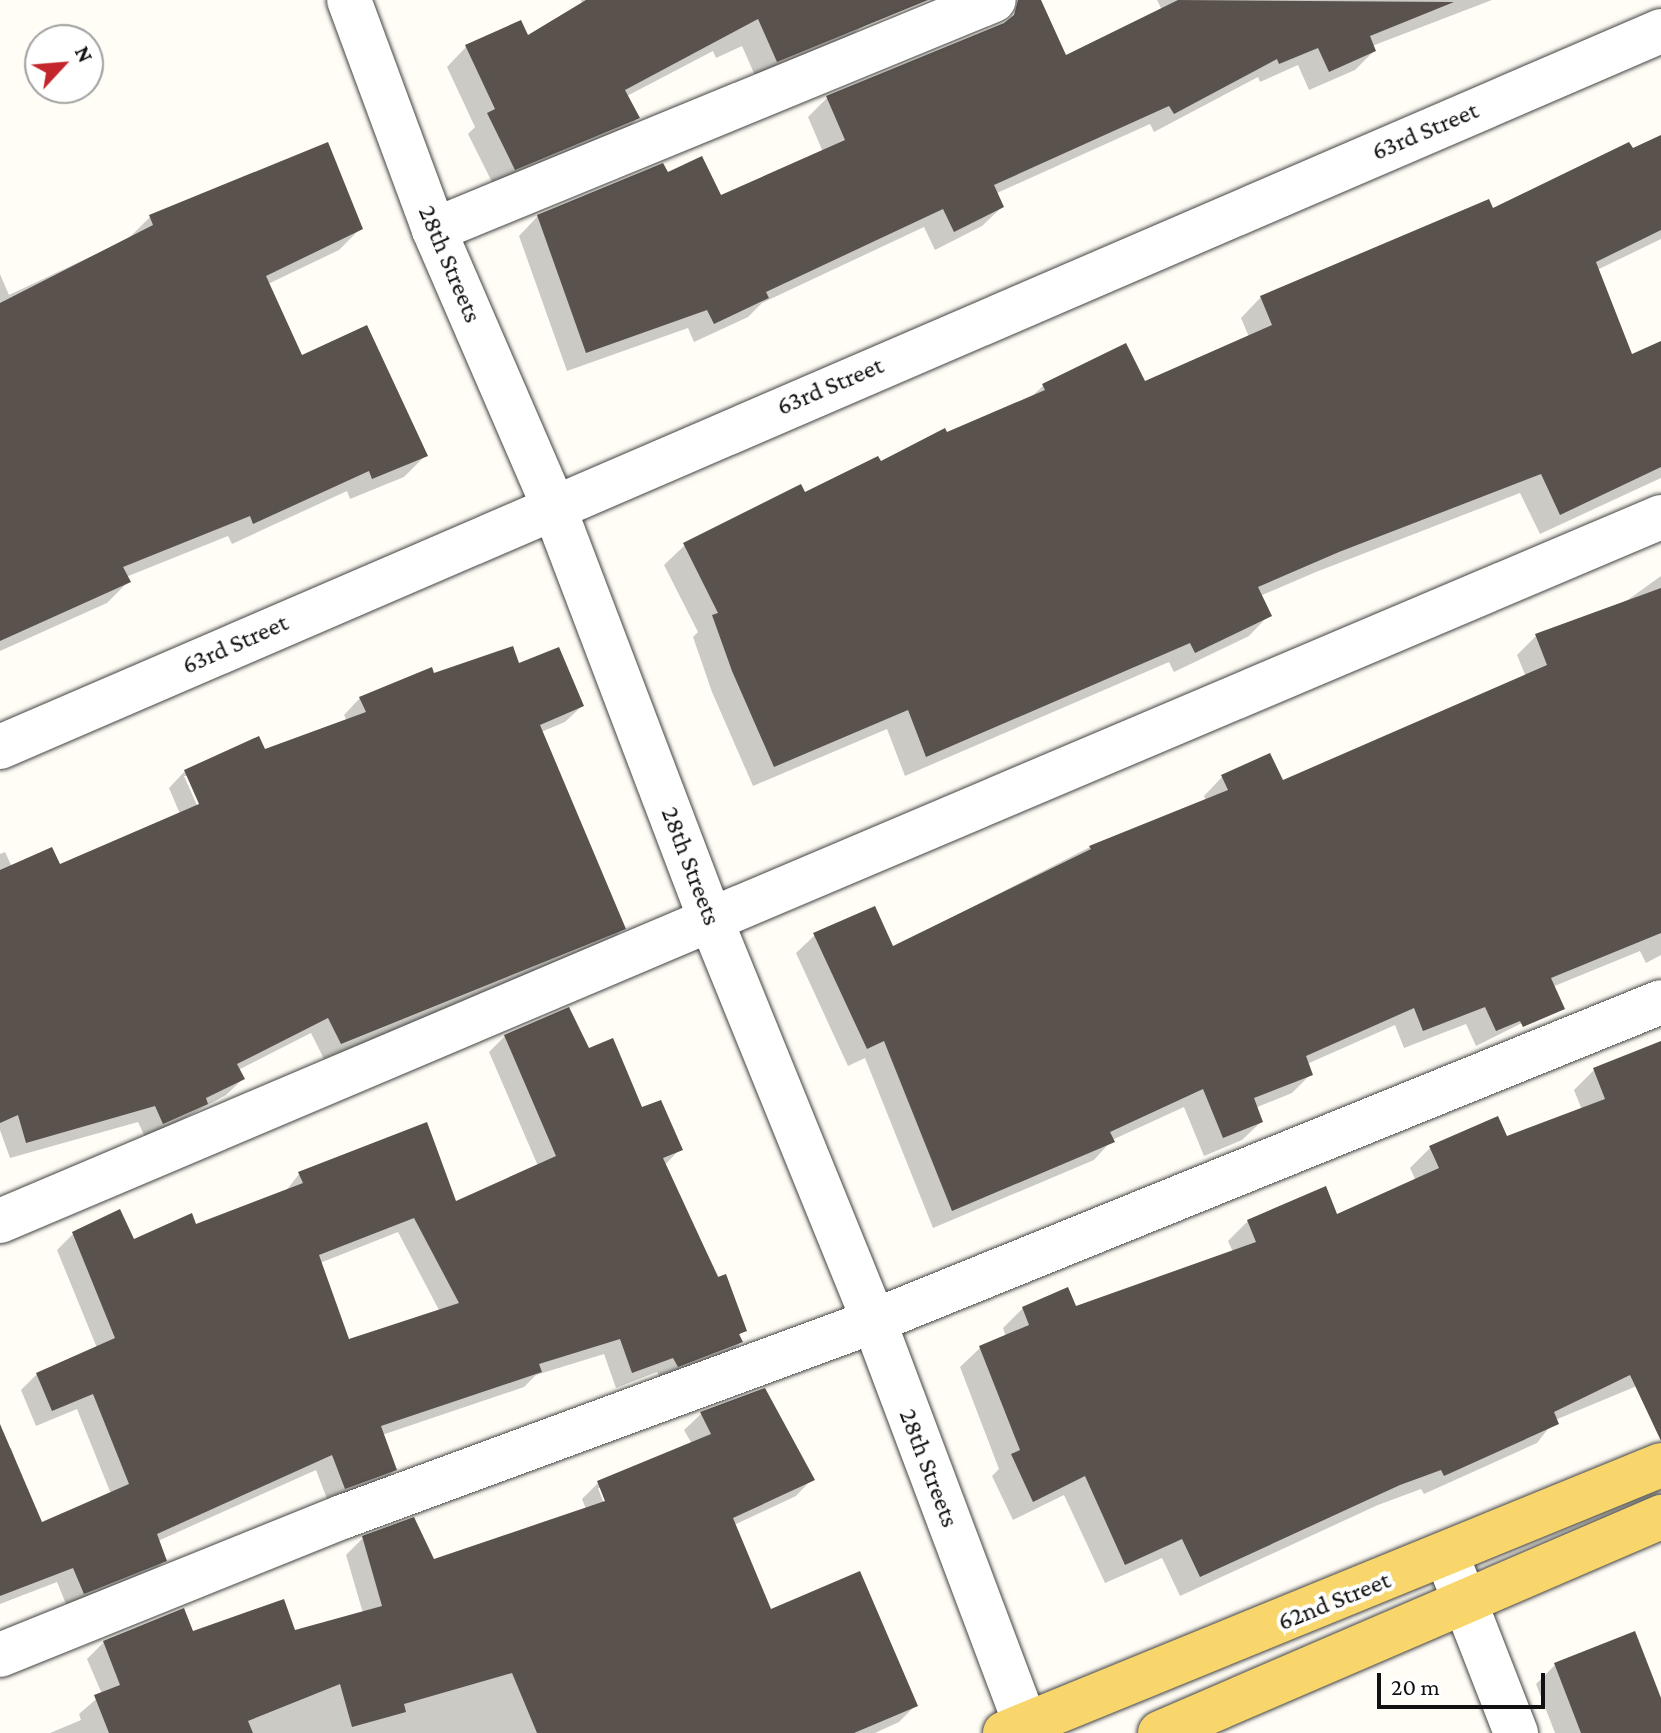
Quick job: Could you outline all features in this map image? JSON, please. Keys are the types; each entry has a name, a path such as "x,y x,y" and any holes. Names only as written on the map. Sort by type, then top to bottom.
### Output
{"main road":[{"name":"62nd Street","path":"1020,1730 1661,1465"},
{"path":"1160,1733 1661,1517"}],"street":[{"name":"28th Streets","path":"349,0 434,230 553,505 711,920 874,1321 1020,1730"},
{"path":"434,230 994,0"},
{"name":"63rd Street","path":"0,747 553,505 1661,31"},
{"path":"0,1221 1661,517"},
{"path":"0,1655 342,1517 874,1321 1661,1002"},
{"path":"1447,1556 1516,1733"}],"building":[{"path":"586,0 928,0 777,62 758,19 625,90 640,118 515,170 487,113 495,109 465,45 521,20 528,35"},
{"path":"1018,0 1041,0 1066,55 1178,0 1454,2 1370,36 1376,51 1329,72 1318,48 1279,64 1277,59 1174,114 1169,106 994,185 1004,207 954,232 943,209 766,292 769,298 714,324 707,310 586,353 537,215 663,163 668,172 702,156 721,195 845,140 826,96 1004,23 1014,15"},
{"path":"1661,135 1661,230 1596,262 1632,354 1661,341 1661,467 1560,515 1541,474 1339,552 1258,587 1272,616 1195,653 1190,643 926,757 908,710 774,767 732,671 712,615 718,613 683,543 801,484 805,492 878,456 881,461 945,428 947,432 1045,390 1042,384 1126,343 1145,381 1272,325 1260,296 1489,199 1493,208 1629,142 1633,148"},
{"path":"328,142 363,229 266,276 302,355 367,325 428,456 372,479 369,471 253,524 250,516 123,567 131,582 0,641 0,303 153,225 149,215"},
{"path":"1661,588 1661,933 1551,978 1565,1009 1523,1027 1520,1021 1496,1031 1485,1007 1423,1031 1414,1008 1306,1056 1313,1075 1254,1098 1263,1122 1223,1138 1203,1089 1110,1132 1115,1142 952,1211 884,1041 867,1049 813,933 875,906 893,946 1091,849 1089,846 1228,790 1221,775 1270,753 1283,780 1547,665 1535,634"},
{"path":"513,646 519,663 559,647 584,706 540,725 626,929 341,1044 328,1018 237,1064 245,1079 206,1098 208,1104 163,1124 155,1106 26,1143 18,1115 0,1123 0,870 52,847 60,864 199,804 184,770 259,736 265,749 366,712 359,697 432,667 434,673"},
{"path":"569,1007 589,1048 613,1038 642,1107 661,1100 683,1150 663,1158 718,1277 726,1274 747,1331 739,1334 743,1342 678,1367 673,1358 632,1373 620,1339 539,1364 542,1372 381,1426 397,1470 345,1489 332,1455 157,1534 167,1561 84,1594 73,1568 0,1596 0,1424 42,1522 129,1484 93,1394 52,1411 36,1373 115,1338 72,1232 120,1209 134,1239 192,1213 196,1224 303,1183 298,1172 427,1122 456,1201 556,1156 504,1035","holes":["414,1218 459,1303 349,1339 319,1255"]},
{"path":"1661,1041 1661,1441 1630,1375 1554,1412 1559,1424 1444,1476 1441,1470 1400,1485 1200,1577 1182,1539 1125,1565 1085,1476 1033,1502 1011,1454 1020,1450 979,1346 1029,1325 1022,1307 1068,1287 1076,1306 1256,1242 1247,1220 1326,1186 1337,1214 1439,1168 1429,1146 1498,1116 1507,1136 1605,1099 1593,1068"},
{"path":"765,1388 815,1480 733,1518 771,1609 860,1571 918,1706 854,1733 537,1733 512,1673 404,1704 406,1712 352,1727 340,1684 248,1721 253,1733 109,1733 94,1695 120,1685 103,1641 184,1608 193,1631 284,1599 295,1630 382,1606 362,1536 414,1517 434,1559 605,1501 597,1481 711,1434 700,1412"},
{"path":"1635,1631 1661,1698 1661,1733 1581,1733 1554,1663"}]}
